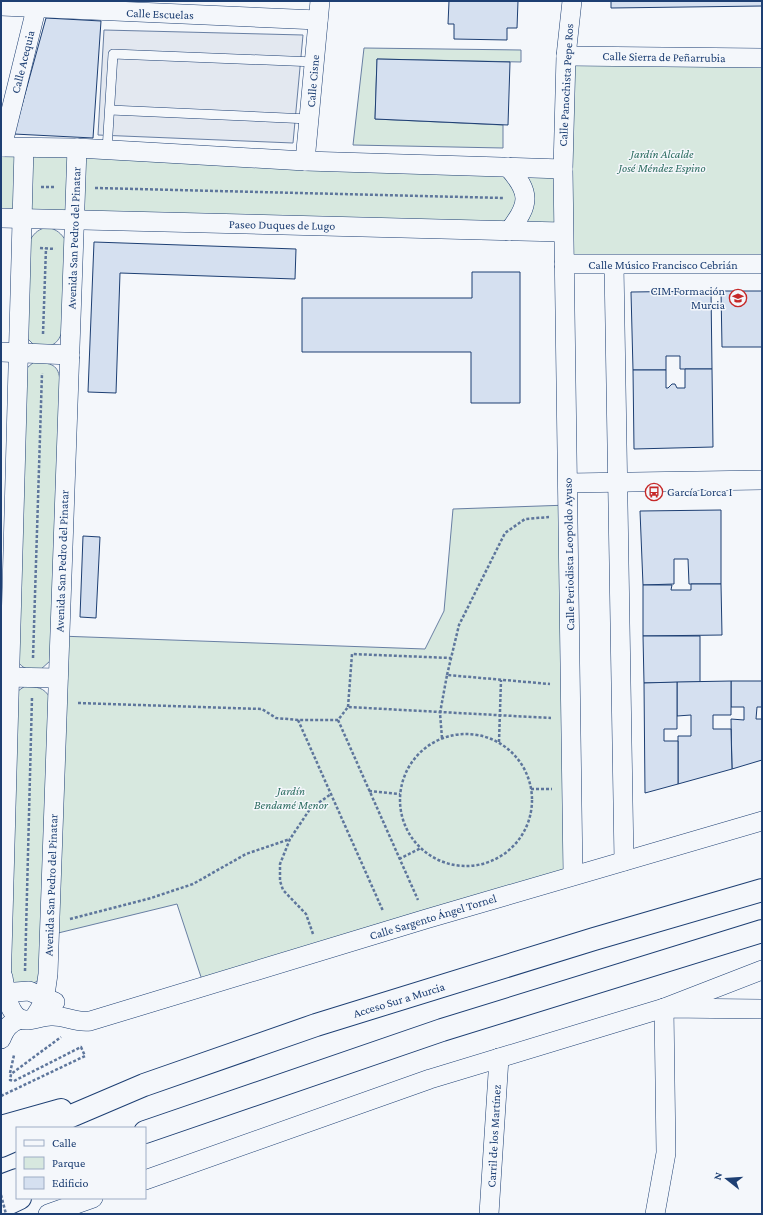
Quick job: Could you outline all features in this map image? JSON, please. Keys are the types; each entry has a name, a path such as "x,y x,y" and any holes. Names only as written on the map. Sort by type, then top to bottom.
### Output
{"highway":[{"name":"Acceso Sur a Murcia","path":"45,1127 144,1085 316,1025 594,939 762,890"},
{"path":"146,1132 442,1030 762,931"},
{"path":"1,1127 144,1085"},
{"path":"146,1137 180,1120"},
{"path":"1,1146 16,1139"},
{"path":"1,1186 16,1180"},
{"path":"1,1207 18,1199"}],"street":[{"name":"Calle Cisne","path":"305,161 320,1"},
{"name":"Calle Panochista Pepe Ros","path":"563,232 566,56 572,1"},
{"name":"Calle Escuelas","path":"1,6 37,5 318,20"},
{"name":"Calle Acequia","path":"1,147 37,5"},
{"name":"Calle Sierra de Peñarrubia","path":"566,56 762,58"},
{"path":"1,147 77,148 305,161 563,169"},
{"path":"1,1039 10,1024 18,1000 3,795 8,705 5,678 9,653 7,527 17,382 9,352 19,331 24,148"},
{"name":"Avenida San Pedro del Pinatar","path":"18,1000 48,974 56,707 77,148"},
{"path":"508,167 522,183 525,198 521,216 509,231"},
{"name":"Paseo Duques de Lugo","path":"1,218 563,232"},
{"name":"Calle Periodista Leopoldo Ayuso","path":"563,232 569,516 573,875"},
{"name":"Calle Músico Francisco Cebrián","path":"564,264 762,264"},
{"path":"614,265 616,483 624,861"},
{"path":"9,352 70,355"},
{"path":"568,483 762,480"},
{"path":"5,678 58,678"},
{"name":"Calle Sargento Ángel Tornel","path":"75,1015 85,1014 104,1016 573,875 762,821"},
{"path":"706,1001 762,970"},
{"path":"48,974 53,989 59,998 75,1015"},
{"path":"18,1000 75,1015"},
{"path":"146,1180 430,1079 664,1008 706,1001 762,1010"},
{"path":"655,1214 666,1154 664,1008"},
{"name":"Carril de los Martínez","path":"489,1214 499,1058"},
{"path":"48,1214 90,1199"}],"lane":[{"path":"107,150 113,54 315,62"},
{"path":"110,110 309,119"}],"path":[{"path":"23,186 525,198"},
{"path":"21,248 73,249"},
{"path":"18,1000 32,706 46,248"},
{"path":"19,331 70,332"},
{"path":"17,382 68,383"},
{"path":"442,738 440,713 459,624 505,533 525,519 569,516"},
{"path":"8,555 37,547 62,547"},
{"path":"9,653 58,655"},
{"path":"338,720 348,707 352,654 451,658"},
{"path":"447,675 571,686"},
{"path":"499,742 501,680"},
{"path":"8,705 56,707 81,702 262,709 276,718 298,720 338,720"},
{"path":"348,707 571,719"},
{"path":"298,720 391,930"},
{"path":"338,720 426,919"},
{"path":"456,734 485,736 499,742 520,762 527,775 531,790 529,819 523,832 514,844 503,854 490,861 468,865 446,863 433,857 421,848 411,836 404,823 400,809 400,794 403,780 409,766 418,754 429,745 442,738 456,734"},
{"path":"369,792 400,794"},
{"path":"318,951 306,914 283,890 280,881 280,864 290,839 310,809 331,794"},
{"path":"50,923 144,900 193,884 246,854 290,839"},
{"path":"399,859 421,848"},
{"path":"1,1096 85,1056 81,1047 14,1081 10,1078 11,1074 75,1015"},
{"path":"1,1195 6,1214"}],"green space":[{"path":"364,48 521,50 521,62 377,59 375,119 503,125 503,148 353,145"},
{"name":"Jardín Alcalde José Méndez Espino","path":"566,56 762,58 762,264 564,264 563,232 1,218 1,147 563,169"},
{"path":"48,227 58,232 66,241 62,332 58,340 52,345 36,347 27,338 30,240 38,231"},
{"path":"34,362 49,364 56,368 60,382 50,661 40,670 27,669 17,660 24,374 28,367"},
{"name":"Jardín Bendamé Menor","path":"569,505 573,875 204,986 177,904 50,935 59,636 425,649 444,611 453,509"},
{"path":"25,686 40,688 48,694 50,698 41,977 31,985 27,986 11,982 6,970 18,691"}],"shaded area":[{"path":"104,30 303,35 293,143 98,135"}],"building":[{"path":"449,1 518,1 517,28 507,28 507,40 454,39 454,24 448,24"},
{"path":"611,1 762,1 762,6 611,8"},
{"path":"46,18 101,21 93,138 14,134"},
{"path":"377,59 510,62 508,125 375,119"},
{"path":"94,242 296,249 295,279 120,273 116,393 88,392"},
{"path":"472,272 520,272 520,403 471,403 471,352 302,352 302,298 472,298"},
{"path":"711,291 712,369 680,369 680,356 666,356 666,370 633,370 631,292"},
{"path":"721,291 762,291 762,347 722,347"},
{"path":"685,369 712,369 713,447 634,449 633,370 666,370 666,388 672,384 675,384 677,388 685,388"},
{"path":"721,510 721,584 689,584 688,559 674,559 674,584 643,585 640,511"},
{"path":"83,536 100,537 96,618 80,617"},
{"path":"691,584 721,584 722,635 643,636 643,585 672,585 671,590 691,590"},
{"path":"643,636 700,636 700,682 644,683"},
{"path":"731,681 762,681 762,707 757,707 756,719 762,719 762,760 732,769 731,719 744,720 744,707 731,707"},
{"path":"731,681 731,715 713,715 713,729 731,729 732,769 678,784 678,736 691,736 691,715 677,716 677,682"},
{"path":"677,682 677,729 664,729 664,741 678,741 678,784 645,793 644,683"}],"place":[{"name":"CIM Formación Murcia","path":"738,298"},
{"name":"García Lorca I","path":"654,492"}]}
